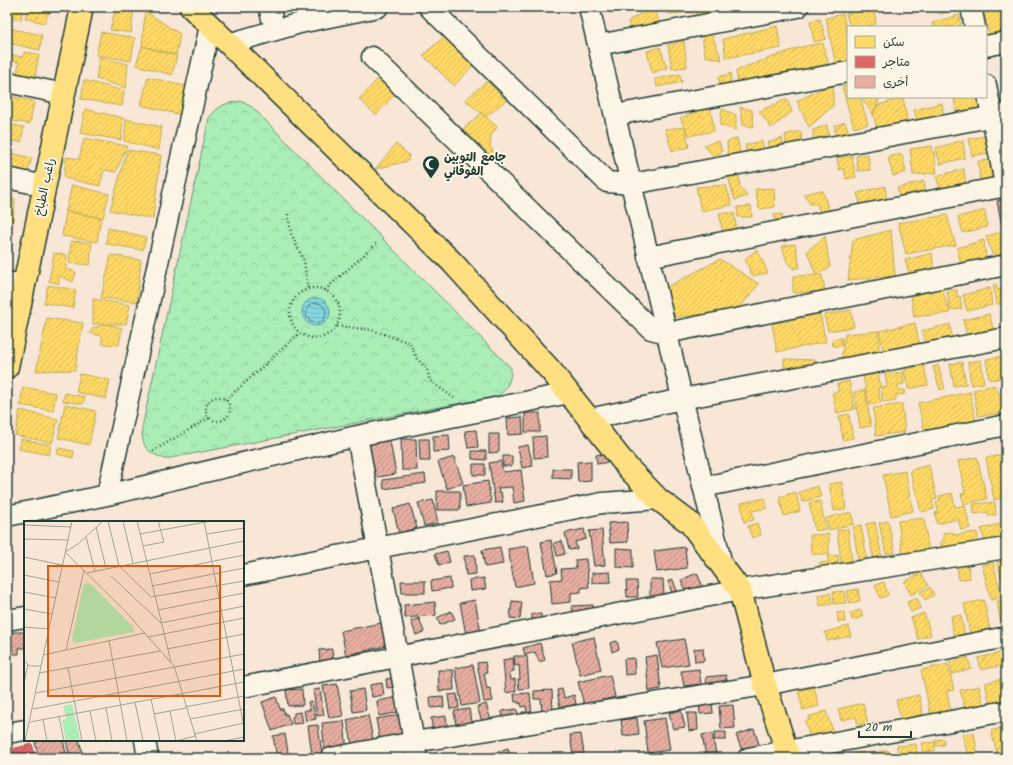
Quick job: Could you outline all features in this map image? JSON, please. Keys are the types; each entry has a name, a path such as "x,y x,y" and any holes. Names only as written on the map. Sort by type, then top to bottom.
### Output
{"main road":[{"name":"راغب الطباخ","path":"7,367 16,284 45,186 82,7"},
{"path":"191,7 452,262 552,372 628,468 658,499 690,523 740,590 765,685 788,755"}],"street":[{"path":"269,7 275,30"},
{"path":"228,44 341,11 378,7"},
{"path":"429,7 607,182 632,184 999,116"},
{"path":"590,7 722,565"},
{"path":"598,45 798,7"},
{"path":"971,7 975,26"},
{"path":"106,495 210,26"},
{"path":"987,46 1006,42"},
{"path":"372,57 651,329 666,333 1006,265"},
{"path":"615,115 847,72"},
{"path":"7,82 64,94"},
{"path":"648,257 1006,188 999,116 987,88"},
{"path":"7,178 45,186"},
{"path":"589,419 682,399 1006,338"},
{"path":"7,516 106,495 357,436 569,393"},
{"path":"703,487 1006,425"},
{"path":"357,436 416,750"},
{"path":"244,575 602,503 658,499"},
{"path":"244,687 740,590 1006,548"},
{"path":"7,620 24,617"},
{"path":"331,758 416,750 765,685 1006,638"},
{"path":"748,758 788,755 1006,711"},
{"path":"7,733 24,730"},
{"path":"145,741 148,758"}],"path":[{"path":"288,214 290,233 304,261 308,289"},
{"path":"325,290 378,242"},
{"path":"316,288 325,290 332,294 337,300 340,308 340,317 337,326 330,334 322,337 313,338 300,333 294,327 291,320 290,312 292,303 297,296 308,289 316,288"},
{"path":"337,326 372,330 410,343 418,359 427,369 430,381 456,399"},
{"path":"226,400 300,333"},
{"path":"222,397 226,400 229,404 230,412 225,420 216,422 208,418 206,408 207,403 211,399 222,397"},
{"path":"153,451 208,418"}],"green space":[{"path":"241,101 252,107 511,368 508,384 498,396 165,459 154,454 147,448 143,440 142,428 209,118 223,105"}],"water":[{"path":"316,298 326,302 330,312 326,322 316,326 306,322 302,312 306,302"}],"building: سكن":[{"path":"8,7 23,7 21,20 7,18"},
{"path":"28,7 52,7 44,23 25,18"},
{"path":"116,7 134,7 131,33 110,30"},
{"path":"609,7 634,8 621,8 612,13"},
{"path":"652,7 662,26 632,34 628,21"},
{"path":"667,7 693,7 694,12 669,14"},
{"path":"696,7 748,7 697,22"},
{"path":"874,7 876,24 869,26 850,26 846,14"},
{"path":"938,7 965,7 965,8 940,14"},
{"path":"1002,10 1006,31 989,34 984,13"},
{"path":"145,11 180,34 176,55 142,46"},
{"path":"843,14 847,33 847,63 836,66 826,18"},
{"path":"959,15 961,26 933,26 932,23"},
{"path":"820,19 826,39 814,42 810,21"},
{"path":"777,26 781,48 726,58 723,39"},
{"path":"8,28 42,35 40,50 8,43 7,48"},
{"path":"101,32 135,38 131,61 96,55"},
{"path":"711,33 722,60 705,56 702,35"},
{"path":"445,36 473,65 454,86 423,55"},
{"path":"684,41 687,67 672,69 668,45"},
{"path":"823,43 830,69 738,86 736,70 801,47"},
{"path":"142,46 177,56 172,75 136,65"},
{"path":"660,47 667,68 652,73 647,51"},
{"path":"24,52 39,54 35,77 17,74 19,62 11,61 12,55 23,57"},
{"path":"99,57 128,64 126,88 96,79"},
{"path":"731,73 730,87 721,90 718,77"},
{"path":"680,74 682,82 657,87 655,79"},
{"path":"148,77 189,87 181,115 141,105"},
{"path":"378,79 395,94 376,115 359,99"},
{"path":"84,80 124,91 122,106 81,99"},
{"path":"487,81 506,100 486,117 465,100"},
{"path":"833,83 833,106 809,127 797,101"},
{"path":"847,85 847,98 860,98 868,124 854,128 842,87"},
{"path":"7,96 34,101 30,124 7,120"},
{"path":"862,98 880,98 873,114"},
{"path":"903,98 908,124 877,129 873,114 878,105"},
{"path":"954,98 985,98 988,115 957,119"},
{"path":"787,99 792,112 771,128 759,111"},
{"path":"942,103 944,120 919,126 914,110"},
{"path":"710,106 714,131 689,136 680,118"},
{"path":"740,107 752,110 754,127 743,125"},
{"path":"85,109 123,118 121,140 80,133"},
{"path":"722,109 736,115 736,130 720,125"},
{"path":"482,113 497,127 491,136 490,146 494,153 491,156 463,129"},
{"path":"126,119 162,127 159,150 124,141"},
{"path":"845,122 851,138 838,142 834,126"},
{"path":"7,124 24,127 21,142 7,140"},
{"path":"827,125 830,141 813,142 813,130"},
{"path":"685,127 689,147 672,151 665,129"},
{"path":"801,131 802,150 787,153 785,135"},
{"path":"990,135 993,152 972,156 969,139"},
{"path":"84,138 127,146 116,172 104,170 100,186 64,178 66,157 79,159"},
{"path":"737,138 742,161 728,163 727,142"},
{"path":"782,138 784,153 771,156 767,143"},
{"path":"963,140 965,158 940,164 936,148"},
{"path":"719,141 722,152 714,157 704,145"},
{"path":"762,141 764,152 747,156 745,145"},
{"path":"396,144 409,155 408,161 375,169"},
{"path":"932,146 937,173 913,175 910,149"},
{"path":"127,150 161,155 153,219 110,210"},
{"path":"7,152 32,158 25,182 7,177"},
{"path":"868,154 870,170 858,171 856,156"},
{"path":"902,154 906,172 893,176 888,157"},
{"path":"852,156 856,177 846,179 844,169 839,170 837,158"},
{"path":"995,160 997,180 980,181 978,161"},
{"path":"964,169 966,186 941,192 936,176"},
{"path":"739,176 740,187 747,196 735,200 728,177"},
{"path":"924,181 926,198 902,205 897,188"},
{"path":"72,185 109,194 103,218 66,211"},
{"path":"726,185 732,205 701,211 696,187"},
{"path":"885,186 887,203 862,210 857,193"},
{"path":"774,188 775,207 759,209 755,189"},
{"path":"823,191 829,211 820,213 817,204 810,204 804,194"},
{"path":"7,197 15,199 13,221 7,220"},
{"path":"751,206 752,217 738,217 737,207"},
{"path":"985,210 987,227 963,233 958,217"},
{"path":"66,211 101,218 97,242 62,236"},
{"path":"719,213 734,213 737,232 723,234"},
{"path":"782,214 784,222 776,223 774,215"},
{"path":"947,215 956,245 906,254 898,223"},
{"path":"108,228 146,237 143,250 106,244"},
{"path":"891,230 895,276 848,280 853,240"},
{"path":"1006,231 1006,248 1000,256 992,254 986,236"},
{"path":"825,236 830,267 816,275 807,251"},
{"path":"984,240 986,258 961,264 957,248"},
{"path":"71,241 92,243 90,265 69,263"},
{"path":"795,244 800,267 793,269 787,262 782,246"},
{"path":"757,249 768,273 752,276 745,259"},
{"path":"54,253 67,255 66,269 76,272 73,282 59,276 59,284 49,281"},
{"path":"932,253 934,270 910,276 905,260"},
{"path":"111,255 141,260 137,302 101,298"},
{"path":"720,259 759,284 737,311 668,318 667,287"},
{"path":"822,275 825,291 793,293 793,276"},
{"path":"996,284 998,290 1006,287 1006,304 997,304 993,285"},
{"path":"48,285 76,290 73,308 44,303"},
{"path":"942,288 950,313 914,317 911,296"},
{"path":"990,288 992,305 967,311 963,295"},
{"path":"947,290 957,290 957,297 960,296 962,309 950,310"},
{"path":"93,299 130,305 126,324 93,324"},
{"path":"851,310 854,327 828,331 824,315"},
{"path":"820,314 826,342 777,352 772,324"},
{"path":"989,314 994,331 967,337 963,320"},
{"path":"47,318 83,323 75,370 36,371"},
{"path":"915,323 920,347 884,355 879,331"},
{"path":"106,324 122,328 119,345 102,344 102,336 90,333 93,328"},
{"path":"950,324 952,341 927,348 922,331"},
{"path":"879,331 879,355 841,360 845,334"},
{"path":"842,338 842,346 833,346 832,339"},
{"path":"1004,356 1006,377 989,380 986,359"},
{"path":"784,359 816,360 815,371 784,370"},
{"path":"981,360 984,383 971,385 968,362"},
{"path":"962,362 966,384 954,386 950,364"},
{"path":"924,365 928,385 908,389 904,370"},
{"path":"938,365 945,388 940,390 933,367"},
{"path":"903,372 904,384 898,384 899,390 905,390 905,394 896,395 896,400 883,402 881,387 887,387 885,374"},
{"path":"878,373 881,387 878,388 881,403 869,405 863,376"},
{"path":"80,374 110,380 106,399 76,392"},
{"path":"849,381 855,409 837,413 832,393 839,391 837,384"},
{"path":"994,385 1006,405 1006,413 978,416 973,390"},
{"path":"23,387 56,393 53,411 20,405"},
{"path":"865,390 871,426 860,428 854,392"},
{"path":"970,392 976,422 925,433 918,403"},
{"path":"65,393 85,397 83,404 63,401"},
{"path":"65,404 96,411 89,445 58,438"},
{"path":"902,404 905,432 876,436 873,408"},
{"path":"20,410 58,419 52,443 15,435"},
{"path":"849,414 853,438 843,440 839,416"},
{"path":"21,439 51,445 49,455 19,449"},
{"path":"58,448 74,451 73,458 57,454"},
{"path":"1006,454 1006,497 994,500 986,458"},
{"path":"977,457 987,499 964,504 961,494 965,493 958,461"},
{"path":"929,465 937,499 932,500 934,509 921,512 910,470"},
{"path":"905,471 913,511 891,516 883,475"},
{"path":"842,482 846,509 834,511 829,484"},
{"path":"818,486 821,497 802,502 799,492"},
{"path":"796,492 800,511 784,516 779,497"},
{"path":"952,493 955,507 965,505 970,528 961,530 958,519 937,524 935,513 938,512 936,502 940,501 939,496"},
{"path":"765,498 767,508 752,511 754,520 744,522 741,503"},
{"path":"820,501 826,529 815,531 809,503"},
{"path":"995,502 996,515 988,516 988,512 974,514 973,504"},
{"path":"851,512 854,524 829,530 826,518"},
{"path":"924,518 929,553 903,557 898,521"},
{"path":"888,521 895,552 886,554 879,523"},
{"path":"875,522 882,558 874,560 866,524"},
{"path":"757,523 761,535 752,538 748,526"},
{"path":"1003,523 1006,536 985,542 981,529"},
{"path":"861,525 868,564 859,565 853,527"},
{"path":"848,529 853,568 842,570 837,530"},
{"path":"953,532 954,535 977,532 979,545 942,550 940,542 944,541 943,533"},
{"path":"829,534 829,554 811,554 810,535"},
{"path":"838,555 839,572 820,572 819,563 828,562 828,556"},
{"path":"1005,560 1006,576 1001,577 997,562"},
{"path":"993,562 1002,597 991,600 982,565"},
{"path":"968,566 970,578 959,580 957,567"},
{"path":"921,573 928,585 911,595 904,582"},
{"path":"884,582 888,595 880,598 875,585"},
{"path":"930,587 934,595 925,600 920,592"},
{"path":"858,589 860,601 850,603 847,591"},
{"path":"844,591 846,603 834,604 833,592"},
{"path":"830,593 832,604 820,606 818,595"},
{"path":"917,598 921,608 911,612 907,602"},
{"path":"984,600 990,630 970,634 964,604"},
{"path":"1006,600 1006,629 1002,630 997,601"},
{"path":"861,610 863,617 852,620 850,613"},
{"path":"844,612 845,622 838,622 837,613"},
{"path":"924,613 931,635 918,639 911,618"},
{"path":"961,615 965,636 954,638 951,616"},
{"path":"849,626 851,636 827,641 825,632"},
{"path":"1000,653 1003,665 981,670 978,658"},
{"path":"968,657 971,669 952,674 950,662"},
{"path":"948,664 954,690 947,691 951,712 931,716 921,670"},
{"path":"1006,678 1006,702 990,705 985,683"},
{"path":"979,686 984,706 965,710 960,690"},
{"path":"814,687 819,706 803,710 798,691"},
{"path":"919,695 923,714 901,720 896,700"},
{"path":"863,703 868,723 858,725 856,717 841,720 838,709"},
{"path":"826,711 833,731 810,738 805,721 809,720 808,717"},
{"path":"1004,727 1006,735 1006,750 997,753 991,731"},
{"path":"974,733 978,758 968,758 963,734"},
{"path":"944,739 944,745 936,746 935,740"},
{"path":"935,742 935,751 922,752 922,743"},
{"path":"916,744 918,758 898,758 897,746"},
{"path":"888,750 890,758 870,758 869,754"},
{"path":"863,752 864,758 838,758"}],"building: متاجر":[{"path":"32,744 36,758 10,758 8,750"}],"building: أخرى":[{"path":"1005,200 1006,225 1002,226 997,201"},
{"path":"525,413 540,413 540,432 525,432"},
{"path":"522,417 523,434 508,435 507,418"},
{"path":"476,430 478,447 468,448 465,431"},
{"path":"489,434 499,434 499,452 489,453"},
{"path":"449,435 450,451 433,452 433,436"},
{"path":"389,436 396,474 373,478 366,440"},
{"path":"546,436 547,457 534,458 533,437"},
{"path":"401,439 416,439 417,470 402,470"},
{"path":"419,439 429,439 430,461 420,461"},
{"path":"528,445 533,466 522,468 518,447"},
{"path":"472,451 486,451 486,460 472,459"},
{"path":"608,453 609,462 597,464 596,455"},
{"path":"503,456 512,456 512,466 503,466"},
{"path":"454,457 463,483 447,489 438,462"},
{"path":"501,461 503,472 521,470 525,501 514,503 512,487 498,488 499,493 501,492 503,502 495,503 489,463"},
{"path":"591,461 591,481 578,482 577,462"},
{"path":"473,464 485,464 485,475 473,475"},
{"path":"553,469 571,469 571,479 553,478"},
{"path":"425,474 426,483 384,489 383,480"},
{"path":"488,481 491,503 466,507 463,485"},
{"path":"437,491 460,491 460,510 437,510"},
{"path":"433,500 438,523 424,526 418,503"},
{"path":"410,504 417,528 399,533 393,509"},
{"path":"627,522 628,542 610,543 608,523"},
{"path":"584,529 586,539 575,542 577,549 569,550 565,533"},
{"path":"602,530 605,565 594,566 589,531"},
{"path":"551,540 557,573 547,575 541,542"},
{"path":"562,541 565,554 557,556 554,543"},
{"path":"528,546 534,583 515,587 508,549"},
{"path":"500,547 503,564 485,567 482,550"},
{"path":"685,547 687,568 657,572 654,551"},
{"path":"616,548 633,549 633,568 616,567"},
{"path":"447,551 450,562 439,565 435,554"},
{"path":"475,555 476,574 466,575 464,556"},
{"path":"586,559 589,587 581,588 581,592 571,593 571,602 552,604 550,580 562,579 561,569 576,568 575,560"},
{"path":"610,572 611,582 592,583 592,573"},
{"path":"697,573 703,587 687,594 681,580"},
{"path":"450,578 451,588 432,591 431,581"},
{"path":"484,578 486,589 470,591 469,580"},
{"path":"650,579 663,579 664,596 650,597"},
{"path":"673,580 684,610 678,611 668,581"},
{"path":"401,581 425,581 425,593 402,593"},
{"path":"626,581 637,581 638,597 627,597"},
{"path":"475,600 481,633 466,635 460,603"},
{"path":"512,601 522,602 520,619 510,618"},
{"path":"435,602 436,615 405,618 404,605"},
{"path":"593,605 593,614 573,615 572,606"},
{"path":"451,611 455,619 440,625 437,618"},
{"path":"532,614 541,614 541,624 532,624"},
{"path":"419,618 424,632 416,635 411,621"},
{"path":"381,623 386,646 346,655 341,631"},
{"path":"11,632 24,632 24,648 19,648 19,654 12,654"},
{"path":"594,637 601,670 580,675 572,642"},
{"path":"684,639 689,664 662,668 657,643"},
{"path":"617,641 619,649 612,652 610,643"},
{"path":"540,643 545,660 539,662 535,652 525,655 523,648"},
{"path":"703,648 704,661 695,662 694,649"},
{"path":"332,649 333,664 320,664 319,650"},
{"path":"657,655 661,689 649,691 645,657"},
{"path":"514,656 527,656 529,688 519,689 519,665 515,666"},
{"path":"513,658 514,671 510,672 511,680 515,679 516,691 506,693 503,660"},
{"path":"634,658 635,674 625,675 624,659"},
{"path":"485,662 487,673 484,673 487,689 490,688 493,701 484,702 477,663"},
{"path":"473,665 480,703 462,706 455,668"},
{"path":"699,669 701,684 684,686 681,671"},
{"path":"438,670 453,670 454,690 439,691"},
{"path":"610,675 615,697 584,705 578,682"},
{"path":"726,675 727,687 707,689 706,677"},
{"path":"393,678 394,687 387,688 386,679"},
{"path":"382,683 384,695 372,697 370,685"},
{"path":"337,684 343,716 329,718 323,686"},
{"path":"302,689 303,705 288,706 286,690"},
{"path":"320,689 324,715 317,716 313,690"},
{"path":"363,689 366,710 353,712 350,691"},
{"path":"562,689 564,698 574,695 576,704 560,708 557,690"},
{"path":"552,690 553,712 542,713 541,699 534,699 534,691"},
{"path":"530,693 532,717 523,718 522,712 527,712 526,706 522,707 521,703 519,704 519,702 515,702 514,694"},
{"path":"457,694 459,708 450,709 448,695"},
{"path":"404,696 407,711 379,716 377,701"},
{"path":"443,696 444,707 431,708 430,697"},
{"path":"276,697 280,709 283,709 285,715 287,714 291,724 272,731 262,702"},
{"path":"312,701 316,719 306,721 304,710 310,710 308,702"},
{"path":"712,702 713,713 700,714 699,703"},
{"path":"486,704 492,724 484,727 477,707"},
{"path":"733,705 735,728 721,729 719,706"},
{"path":"469,709 472,728 457,731 454,711"},
{"path":"517,709 518,717 503,719 502,711"},
{"path":"681,710 685,727 673,729 669,713"},
{"path":"301,712 303,723 293,724 292,717 294,716 294,713"},
{"path":"687,713 697,713 698,730 689,731"},
{"path":"368,715 374,744 353,748 347,720"},
{"path":"399,715 404,743 381,747 376,719"},
{"path":"446,716 449,740 434,741 431,718"},
{"path":"637,718 639,734 623,736 621,720"},
{"path":"665,718 670,750 648,753 644,721"},
{"path":"344,721 347,752 325,755 322,723"},
{"path":"318,725 322,754 312,755 308,726"},
{"path":"754,729 760,747 743,753 736,735"},
{"path":"715,732 726,732 726,740 714,740"},
{"path":"712,733 716,754 706,756 702,735"},
{"path":"285,734 289,758 277,758 273,736"},
{"path":"581,734 584,754 573,756 570,735"},
{"path":"63,741 67,758 39,758 35,742"},
{"path":"66,741 79,741 84,758 70,758"},
{"path":"508,748 511,758 489,758 488,755"}],"place":[{"name":"جامع التوبين الفوقاني","path":"431,179"}]}
